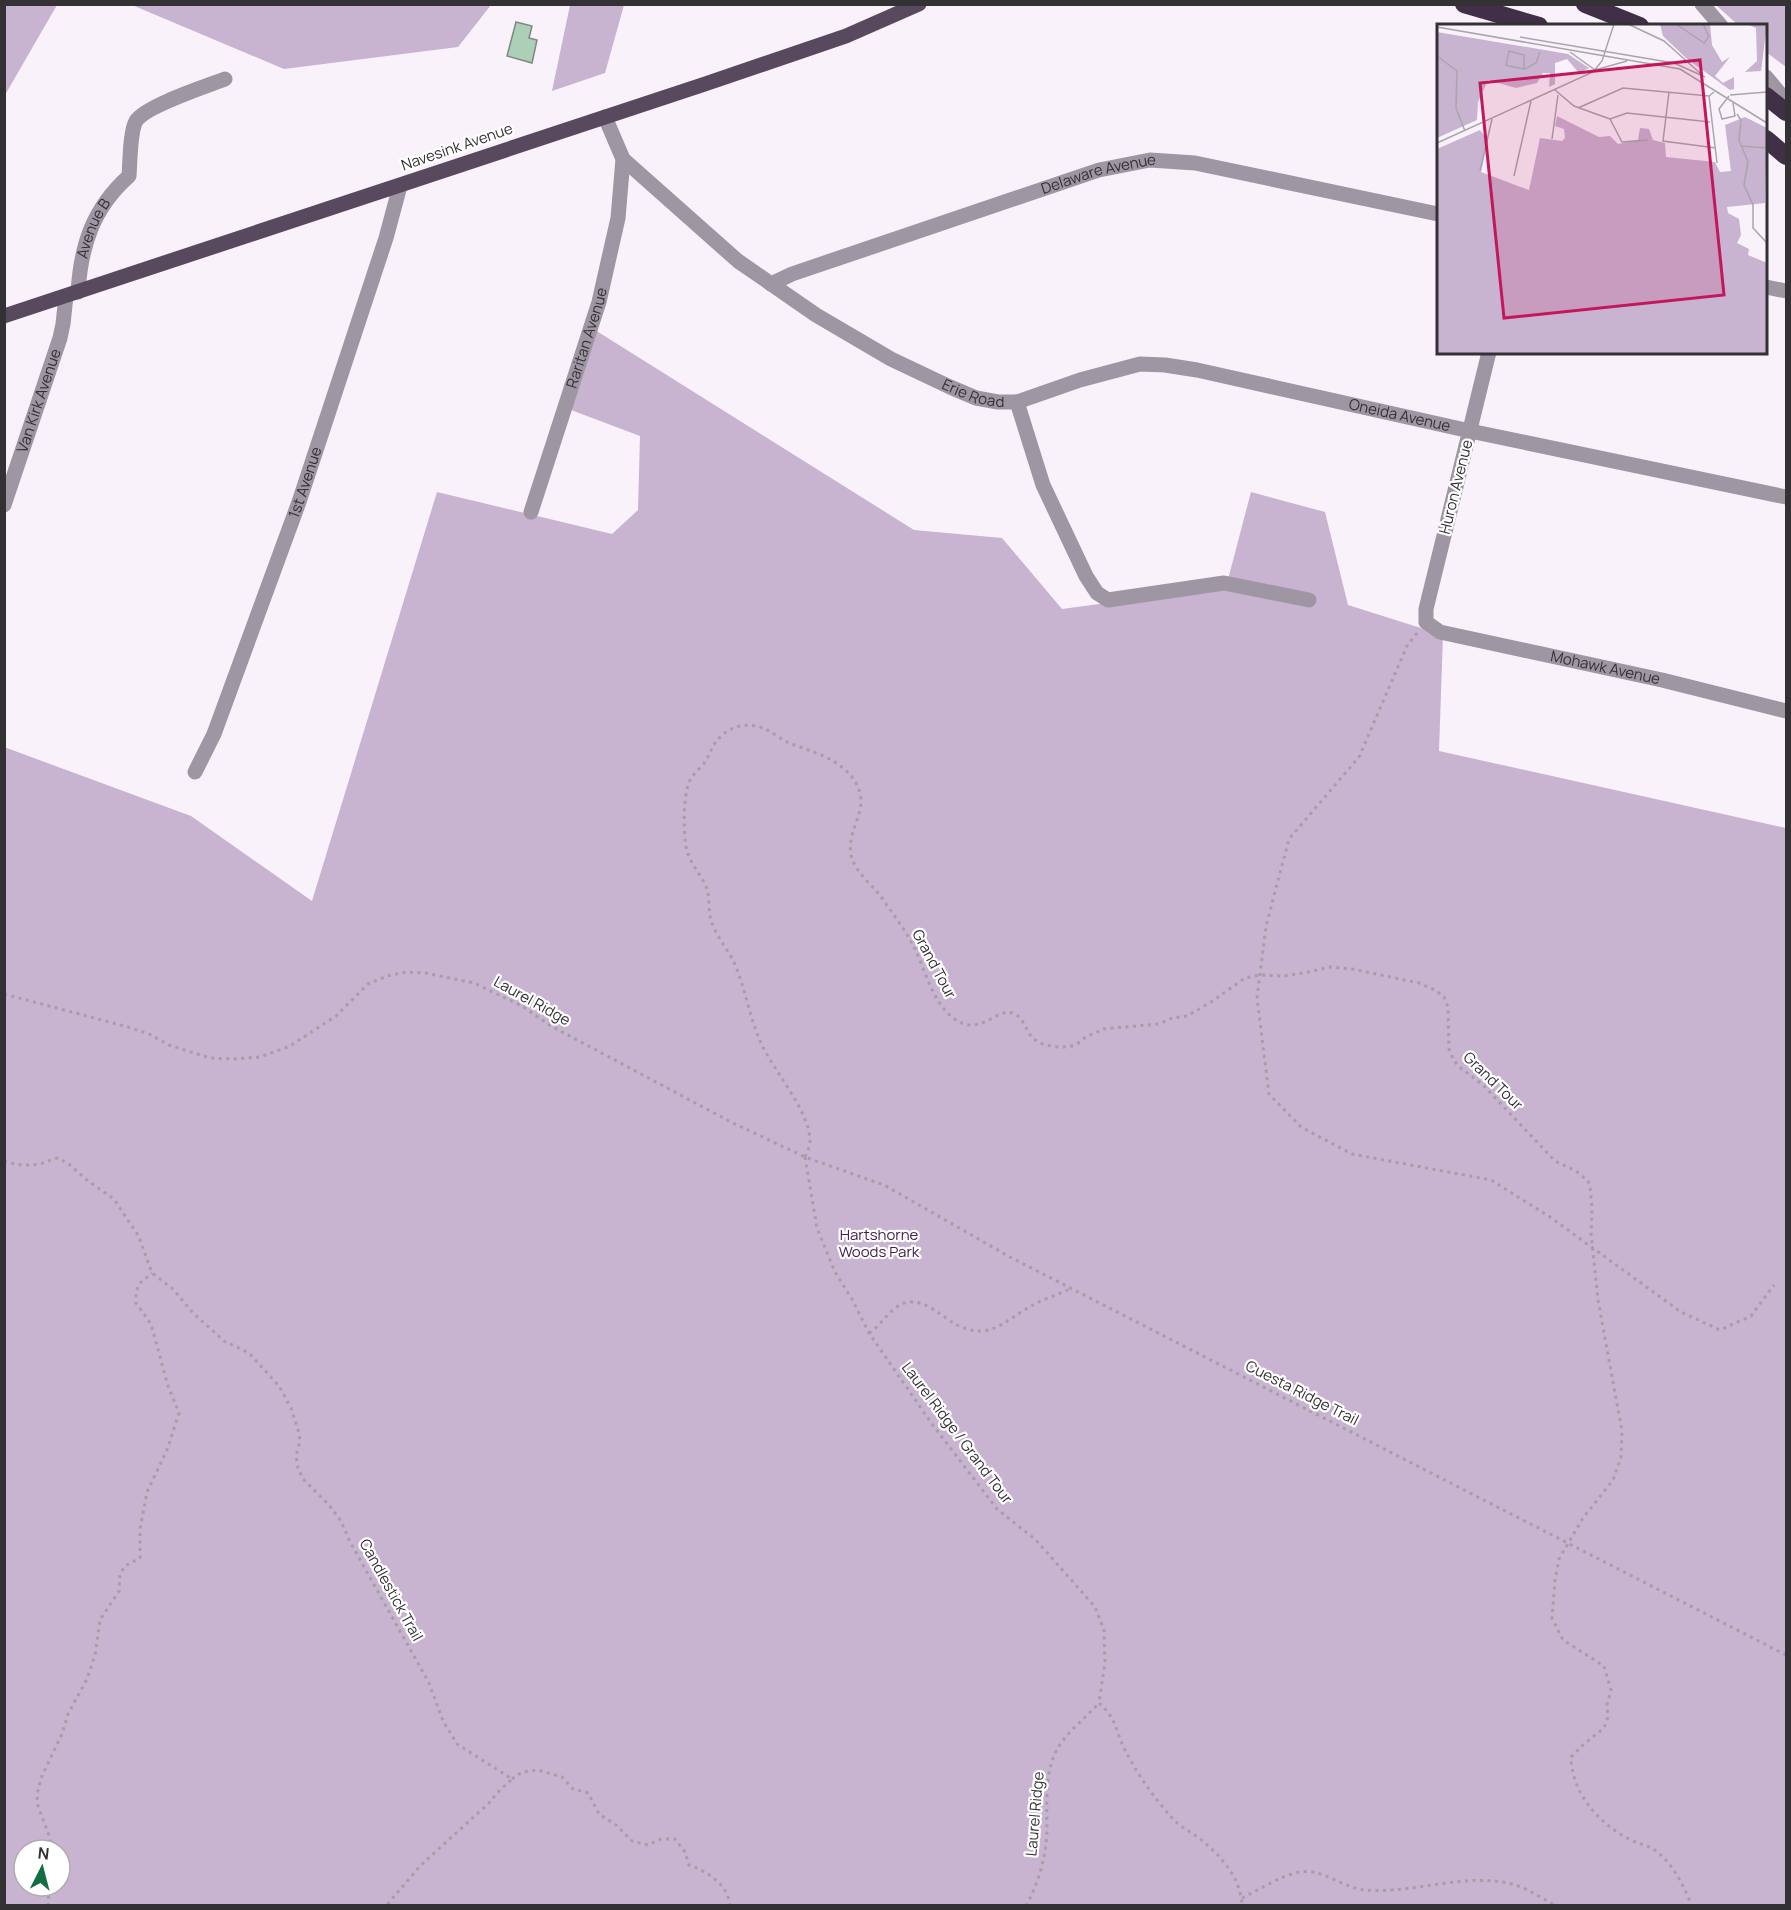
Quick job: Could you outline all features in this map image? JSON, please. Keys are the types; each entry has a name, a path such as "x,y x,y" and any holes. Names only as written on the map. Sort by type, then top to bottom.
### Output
{"highway":[{"path":"1464,4 1532,24"},
{"path":"1585,4 1635,24"},
{"path":"1605,4 1621,4"},
{"path":"1767,97 1786,112"},
{"path":"1767,140 1786,156"}],"main road":[{"name":"Navesink Avenue","path":"4,316 846,36 919,4"}],"street":[{"path":"1701,4 1719,24"},
{"path":"1767,78 1786,101"},
{"name":"Avenue B","path":"72,294 93,224 112,191 129,176 131,141 136,120 151,109 225,79"},
{"name":"Erie Road","path":"605,117 623,159 738,261 771,284 816,315 891,359 976,398 998,402 1017,402 1043,486 1086,576 1097,593 1108,600 1224,583 1309,600"},
{"name":"Raritan Avenue","path":"531,512 599,302 618,218 623,159"},
{"name":"Delaware Avenue","path":"771,284 792,274 1099,170 1150,160 1195,163 1437,214"},
{"name":"1st Avenue","path":"195,772 214,734 299,502 386,238 400,186"},
{"path":"1767,287 1786,291"},
{"name":"Van Kirk Avenue","path":"4,505 60,338 72,294"},
{"name":"Huron Avenue","path":"1426,622 1426,609 1489,354"},
{"name":"Oneida Avenue","path":"1017,402 1119,369 1140,364 1165,365 1786,497"},
{"name":"Mohawk Avenue","path":"1426,622 1440,632 1662,680 1786,711"}],"path":[{"path":"1426,622 1407,646 1359,757 1289,839 1266,926 1257,998 1269,1094 1301,1127 1352,1154 1491,1180 1550,1217 1681,1312 1720,1330 1751,1316 1774,1285"},
{"name":"Grand Tour","path":"805,1157 811,1144 807,1125 760,1042 735,963 711,919 706,886 697,874 687,852 683,828 689,782 704,764 716,742 727,730 741,725 764,728 786,742 835,762 856,783 861,798 861,813 850,843 854,864 879,894 913,946 942,1006 962,1024 976,1025 990,1022 998,1014 1004,1012 1019,1017 1035,1040 1044,1044 1067,1047 1078,1044 1087,1036 1096,1034 1102,1029 1159,1024 1172,1018 1186,1016 1245,978 1260,975 1283,976 1339,967 1419,983 1444,997 1448,1007 1449,1049 1458,1066 1483,1085 1555,1161 1576,1171 1588,1181 1592,1199 1591,1233 1598,1300 1622,1431 1621,1457 1613,1480 1587,1511 1559,1559 1555,1580 1552,1618 1563,1640 1604,1666 1611,1690 1607,1705 1608,1717 1604,1728 1571,1757 1572,1771 1576,1785 1587,1804 1609,1827 1633,1841 1648,1845 1664,1858 1674,1871 1692,1905"},
{"name":"Laurel Ridge","path":"4,994 128,1027 149,1034 169,1045 210,1058 232,1059 260,1057 290,1046 336,1016 368,984 387,976 406,972 441,975 474,982 645,1077 805,1157"},
{"name":"Cuesta Ridge Trail","path":"805,1157 884,1185 1010,1257 1786,1654"},
{"name":"Laurel Ridge / Grand Tour","path":"805,1157 817,1228 835,1272 869,1333 932,1424 997,1509 1036,1540 1095,1607 1104,1630 1105,1664 1099,1703"},
{"path":"4,1161 30,1165 58,1158 110,1195 119,1205 139,1237 147,1255 152,1273 139,1284 136,1303 151,1324 168,1386 179,1413 167,1450 147,1492 140,1529 140,1558 125,1566 120,1574 119,1591 100,1620 95,1655 87,1679 68,1714 63,1734 40,1778 38,1806 50,1838"},
{"name":"Candlestick Trail","path":"152,1273 173,1289 193,1313 224,1341 249,1353 279,1386 297,1423 300,1441 296,1456 300,1473 341,1521 349,1540 429,1683 443,1721 461,1748 481,1758 512,1779"},
{"path":"869,1333 903,1304 913,1301 932,1308 946,1319 967,1329 978,1332 988,1330 1034,1304 1071,1288"},
{"path":"1099,1703 1111,1714 1125,1751 1145,1783 1174,1821 1199,1838 1220,1858 1236,1878 1242,1905"},
{"name":"Laurel Ridge","path":"1026,1905 1036,1888 1043,1864 1047,1832 1047,1796 1053,1756 1066,1735 1099,1703"},
{"path":"386,1905 421,1865 489,1803 497,1792 522,1772 538,1770 561,1777 573,1789 588,1793 599,1814 616,1825 632,1841 648,1845 661,1839 675,1839 686,1852 689,1865 706,1871 721,1884 730,1898 730,1905"},
{"path":"1242,1898 1282,1878 1303,1872 1324,1876 1362,1890 1406,1890 1465,1882 1496,1881 1517,1886 1556,1905"}],"green space":[{"path":"4,5 57,5 5,95"},
{"path":"132,5 491,5 458,47 284,69"},
{"path":"570,5 624,5 605,73 552,91"},
{"path":"1716,5 1786,5 1786,67 1767,53 1767,24 1737,24"},
{"name":"Hartshorne Woods Park","path":"595,330 914,530 1002,538 1062,609 1226,587 1251,492 1325,512 1348,605 1443,635 1439,751 1786,828 1786,1905 5,1905 4,747 191,816 312,901 437,492 612,534 638,510 640,436 571,410"}],"building":[{"path":"516,22 532,26 529,38 537,40 532,63 507,56"}]}
